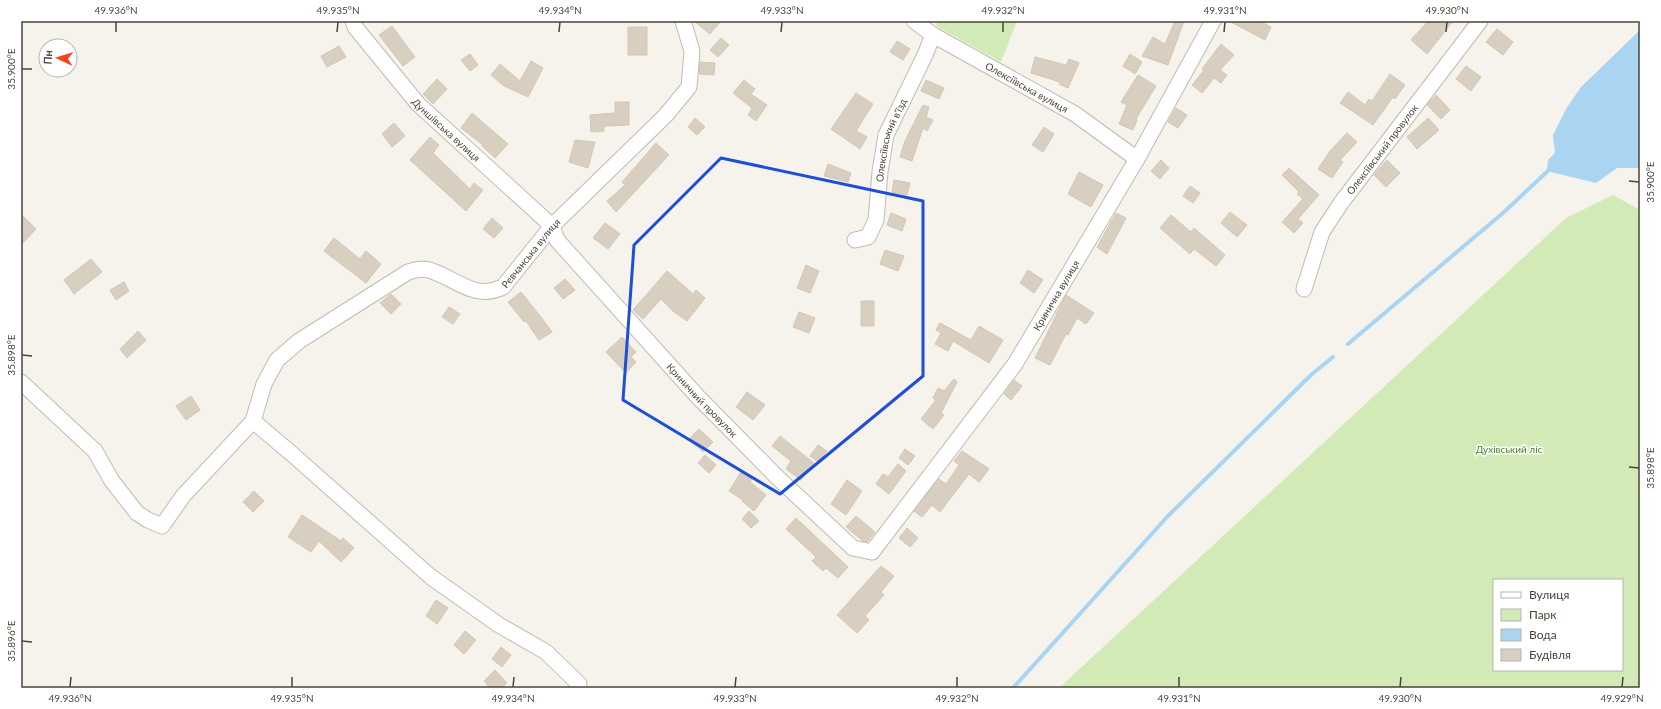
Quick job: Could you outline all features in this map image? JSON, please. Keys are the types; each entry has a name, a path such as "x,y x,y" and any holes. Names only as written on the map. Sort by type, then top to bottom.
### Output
{"street":[{"name":"Дуншівська вулиця","path":"353,21 356,27 418,104 552,226"},
{"name":"Ревчанська вулиця","path":"253,421 264,384 277,360 299,342 408,272 420,269 429,270 481,292 493,292 503,287 552,226 666,115 689,86 692,51 683,21"},
{"name":"Олексіївська вулиця","path":"914,21 933,35 1075,114 1137,159"},
{"name":"Кринична вулиця","path":"872,552 1015,364 1137,159 1213,21"},
{"name":"Олексіївський провулок","path":"1304,289 1322,232 1341,203 1480,21"},
{"name":"Олексіївський в'їзд","path":"855,240 868,236 876,220 880,172 886,135 925,55 933,35"},
{"name":"Криничний провулок","path":"552,226 556,240 698,398 779,479 853,548 872,552"},
{"path":"21,382 95,451 112,481 137,513 162,526 183,496 253,421 431,577 498,625 546,652 579,684"}],"highlighted area":[{"path":"721,158 923,201 923,376 780,494 623,400 634,245"}],"green space":[{"path":"938,21 1017,21 1001,62 936,26"},
{"name":"Духівський ліс","path":"1613,195 1640,210 1640,688 1059,688 1566,218"}],"water":[{"path":"1640,30 1640,168 1617,168 1596,183 1547,171 1548,160 1555,153 1553,135 1566,109 1581,87"}],"building":[{"path":"694,21 721,21 710,34"},
{"path":"1175,21 1184,21 1168,65 1142,56 1153,37 1165,44"},
{"path":"1229,21 1259,21 1271,27 1265,40"},
{"path":"1428,21 1453,21 1427,54 1411,40"},
{"path":"392,26 415,57 403,66 379,35"},
{"path":"628,27 647,27 647,55 628,55"},
{"path":"1497,29 1513,42 1503,55 1486,42"},
{"path":"721,38 729,45 718,57 710,50"},
{"path":"897,41 910,49 903,60 890,52"},
{"path":"1221,44 1234,55 1220,70 1227,75 1221,83 1214,78 1202,93 1192,85"},
{"path":"339,46 346,57 327,67 321,56"},
{"path":"470,54 478,65 470,71 461,60"},
{"path":"1130,54 1142,62 1135,74 1123,66"},
{"path":"1035,57 1066,65 1069,59 1079,63 1068,88 1059,84 1060,82 1031,73"},
{"path":"531,61 543,68 528,97 504,86 491,75 500,64 520,81"},
{"path":"700,62 715,63 714,75 699,74"},
{"path":"1466,66 1481,77 1471,91 1456,79"},
{"path":"1390,74 1405,85 1395,99 1393,97 1373,125 1340,103 1348,92 1365,105 1369,99 1372,101"},
{"path":"1138,75 1156,86 1136,119 1137,120 1133,130 1119,124 1127,105 1121,102"},
{"path":"437,79 447,89 433,104 423,94"},
{"path":"744,80 755,89 751,94 767,105 756,121 748,115 752,108 733,93"},
{"path":"926,80 944,88 939,99 921,91"},
{"path":"856,93 873,104 856,131 867,137 860,149 831,129"},
{"path":"1436,95 1450,110 1441,119 1427,105"},
{"path":"615,102 629,102 629,125 604,126 604,131 591,132 590,115 615,113"},
{"path":"923,105 929,107 926,117 933,120 927,131 923,128 912,161 900,157 905,141"},
{"path":"1176,108 1187,115 1178,128 1168,122"},
{"path":"472,113 508,144 495,158 482,146 483,145 461,128"},
{"path":"695,118 705,127 697,135 688,127"},
{"path":"1428,118 1439,130 1417,149 1407,137"},
{"path":"394,123 405,136 392,147 382,134"},
{"path":"1044,127 1054,134 1043,152 1032,145"},
{"path":"1347,133 1357,142 1340,160 1343,162 1332,178 1318,169 1330,151"},
{"path":"430,137 439,145 433,153 470,189 474,183 483,190 466,211 410,160"},
{"path":"575,140 595,142 588,168 569,162"},
{"path":"656,143 669,155 616,212 607,201 625,185 622,182"},
{"path":"1161,160 1169,168 1160,179 1151,171"},
{"path":"1387,160 1400,173 1386,187 1374,175"},
{"path":"828,164 851,173 848,182 824,176"},
{"path":"1289,168 1319,195 1298,219 1303,223 1294,233 1282,222 1303,199 1297,194 1299,192 1282,175"},
{"path":"1079,172 1103,185 1091,207 1068,194"},
{"path":"894,180 910,183 907,195 892,192"},
{"path":"1190,186 1200,193 1193,203 1183,196"},
{"path":"1230,212 1247,225 1237,237 1221,223"},
{"path":"891,213 906,219 902,231 887,225"},
{"path":"1116,213 1126,218 1107,254 1097,247"},
{"path":"21,214 36,229 21,245"},
{"path":"1171,215 1191,232 1194,228 1225,255 1216,266 1194,249 1190,254 1160,228"},
{"path":"492,218 503,228 494,238 483,229"},
{"path":"605,223 620,234 608,249 593,238"},
{"path":"334,238 360,259 366,251 381,264 366,283 324,251"},
{"path":"885,250 904,256 898,271 880,264"},
{"path":"91,259 102,272 74,294 64,280"},
{"path":"806,265 819,271 810,293 797,288"},
{"path":"1028,270 1043,280 1034,293 1020,283"},
{"path":"667,271 693,294 696,290 705,298 687,321 674,312 661,299 643,319 633,310"},
{"path":"565,279 575,290 563,299 554,288"},
{"path":"124,282 129,291 116,300 110,290"},
{"path":"521,292 552,332 539,340 526,321 524,322 508,302"},
{"path":"391,294 401,304 391,314 380,303"},
{"path":"1066,295 1094,313 1086,324 1077,318 1068,335 1066,334 1050,365 1035,358"},
{"path":"861,301 874,301 874,326 861,326"},
{"path":"449,307 460,314 453,324 442,317"},
{"path":"799,312 815,318 809,333 793,327"},
{"path":"940,323 971,340 979,326 1003,340 989,363 953,341 948,351 935,344 941,333 936,330"},
{"path":"138,331 146,340 127,358 120,349"},
{"path":"622,337 636,352 631,357 636,362 626,373 606,352"},
{"path":"954,379 957,382 941,413 944,415 933,429 921,419 936,400 933,398 938,388 944,391"},
{"path":"1014,380 1022,386 1011,400 1004,394"},
{"path":"747,392 765,405 753,420 736,407"},
{"path":"191,396 200,410 186,420 176,406"},
{"path":"699,429 713,442 703,452 689,439"},
{"path":"780,436 814,463 801,480 786,469 791,461 772,446"},
{"path":"818,445 827,451 818,462 810,456"},
{"path":"905,449 915,456 908,465 899,458"},
{"path":"962,451 989,469 979,482 969,474 940,512 932,505 922,517 914,511 939,479 946,484 959,465 954,461"},
{"path":"705,455 716,465 709,473 698,463"},
{"path":"898,464 906,471 889,494 876,484 883,474 888,477"},
{"path":"741,472 752,479 750,482 766,495 754,511 742,501 743,500 729,491"},
{"path":"847,480 862,491 846,515 831,504"},
{"path":"254,491 264,501 253,512 243,502"},
{"path":"749,511 759,521 751,528 742,519"},
{"path":"302,515 341,541 343,538 354,548 341,562 319,541 311,552 288,537"},
{"path":"856,516 875,532 867,542 863,541 846,527"},
{"path":"796,518 848,567 838,578 826,568 823,571 812,561 816,557 786,529"},
{"path":"907,528 918,538 910,547 899,538"},
{"path":"881,566 894,576 881,592 884,595 865,616 869,620 857,633 837,615"},
{"path":"436,600 448,608 437,624 426,616"},
{"path":"465,631 476,640 464,654 454,645"},
{"path":"501,647 511,655 502,667 492,659"},
{"path":"495,670 507,683 501,688 490,688 484,681"}],"waterway":[{"path":"1348,344 1503,213 1550,169"},
{"path":"1013,688 1167,517 1312,374 1333,357"}]}
